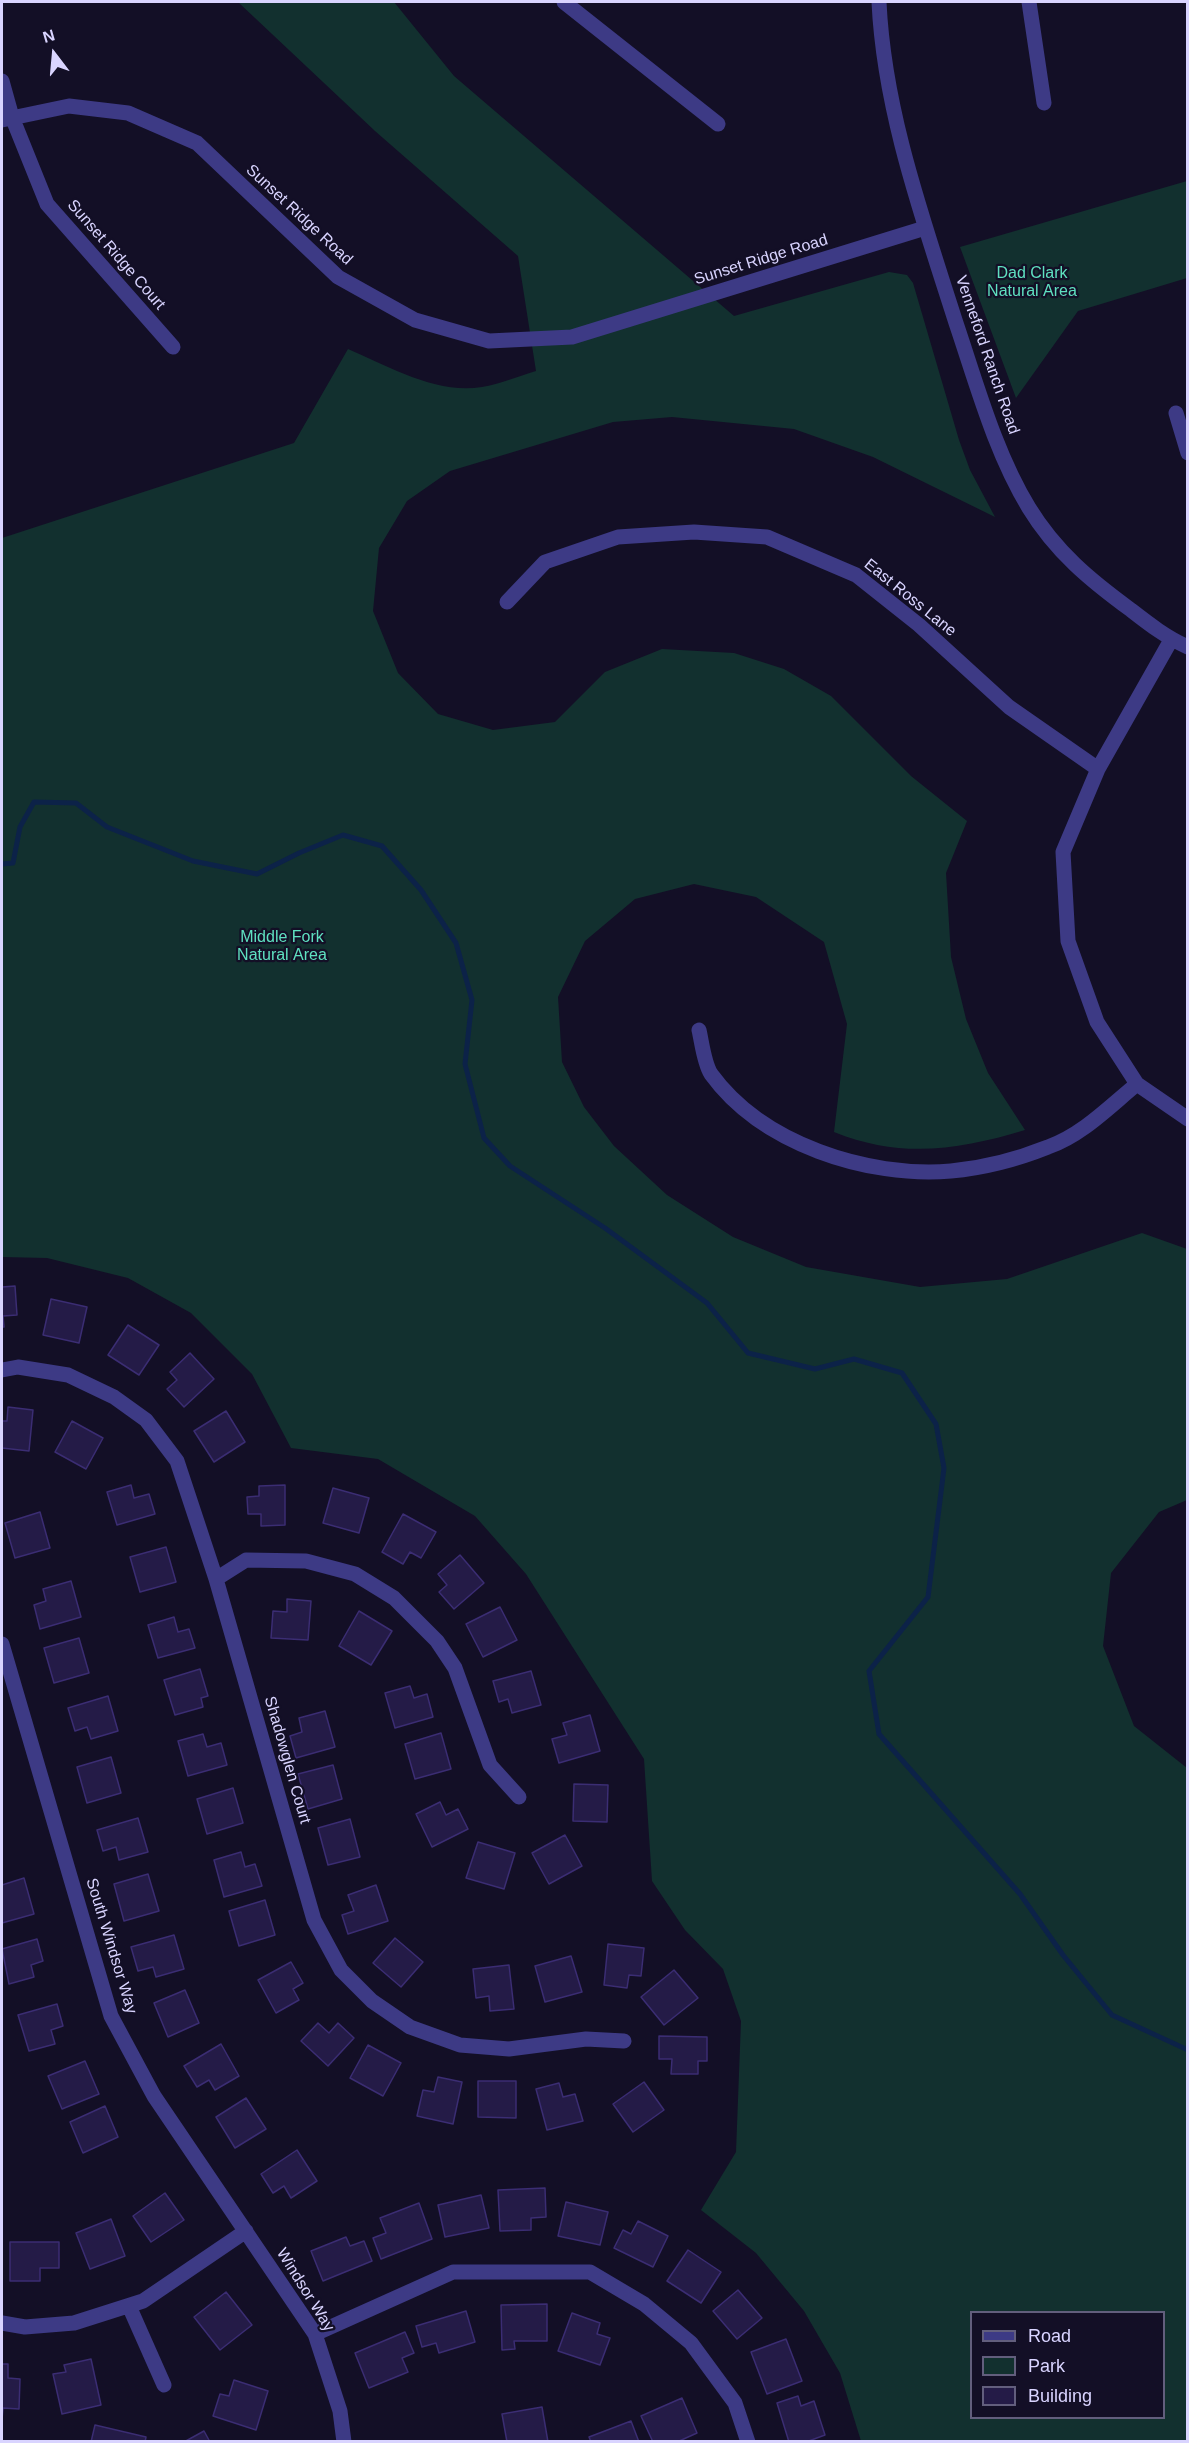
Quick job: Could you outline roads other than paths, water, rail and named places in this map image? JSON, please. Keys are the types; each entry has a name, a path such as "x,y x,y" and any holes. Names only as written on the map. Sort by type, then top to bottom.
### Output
{"street":[{"path":"564,2 718,124"},
{"name":"Venneford Ranch Road","path":"879,2 890,94 925,228 999,446 1029,508 1054,543 1084,576 1171,640 1188,647"},
{"path":"1029,2 1044,103"},
{"name":"Sunset Ridge Court","path":"2,81 7,119 47,204 173,347"},
{"name":"Sunset Ridge Road","path":"7,119 69,105 128,113 197,143 338,277 415,320 489,341 572,337 925,228"},
{"path":"1176,413 1188,453"},
{"name":"East Ross Lane","path":"507,602 544,562 618,537 694,532 767,537 856,575 919,625 1009,707 1098,769"},
{"path":"1171,640 1098,769 1063,852 1068,940 1097,1022 1137,1084 1188,1119"},
{"path":"699,1030 710,1072 738,1103 769,1127 804,1145 843,1158 898,1169 951,1171 1006,1161 1051,1147 1089,1124 1137,1084"},
{"name":"Shadowglen Court","path":"2,1370 18,1367 68,1375 114,1397 146,1420 177,1461 216,1579 314,1920 341,1970 372,2001 410,2027 460,2045 509,2049 586,2039 624,2041"},
{"path":"216,1579 246,1560 306,1561 355,1574 394,1598 437,1641 454,1668 490,1765 519,1797"},
{"name":"South Windsor Way","path":"2,1644 111,2016 154,2096 246,2231"},
{"path":"2,2323 25,2327 74,2323 143,2301 246,2231"},
{"name":"Windsor Way","path":"246,2231 315,2334 340,2411 344,2442"},
{"path":"315,2334 453,2272 590,2272 644,2304 691,2343 735,2403 748,2442"},
{"path":"129,2306 164,2385"}],"waterway":[{"path":"2,864 13,863 20,827 34,802 76,803 107,827 193,861 257,874 343,835 382,846 421,890 456,943 472,1000 465,1064 484,1138 510,1166 605,1228 707,1303 748,1353 815,1369 854,1359 902,1373 936,1424 944,1468 928,1597 869,1671 879,1734 1020,1894 1063,1955 1112,2015 1188,2050"}],"park label":[{"name":"Dad Clark Natural Area","path":"1032,283"},
{"name":"Middle Fork Natural Area","path":"282,947"}]}
